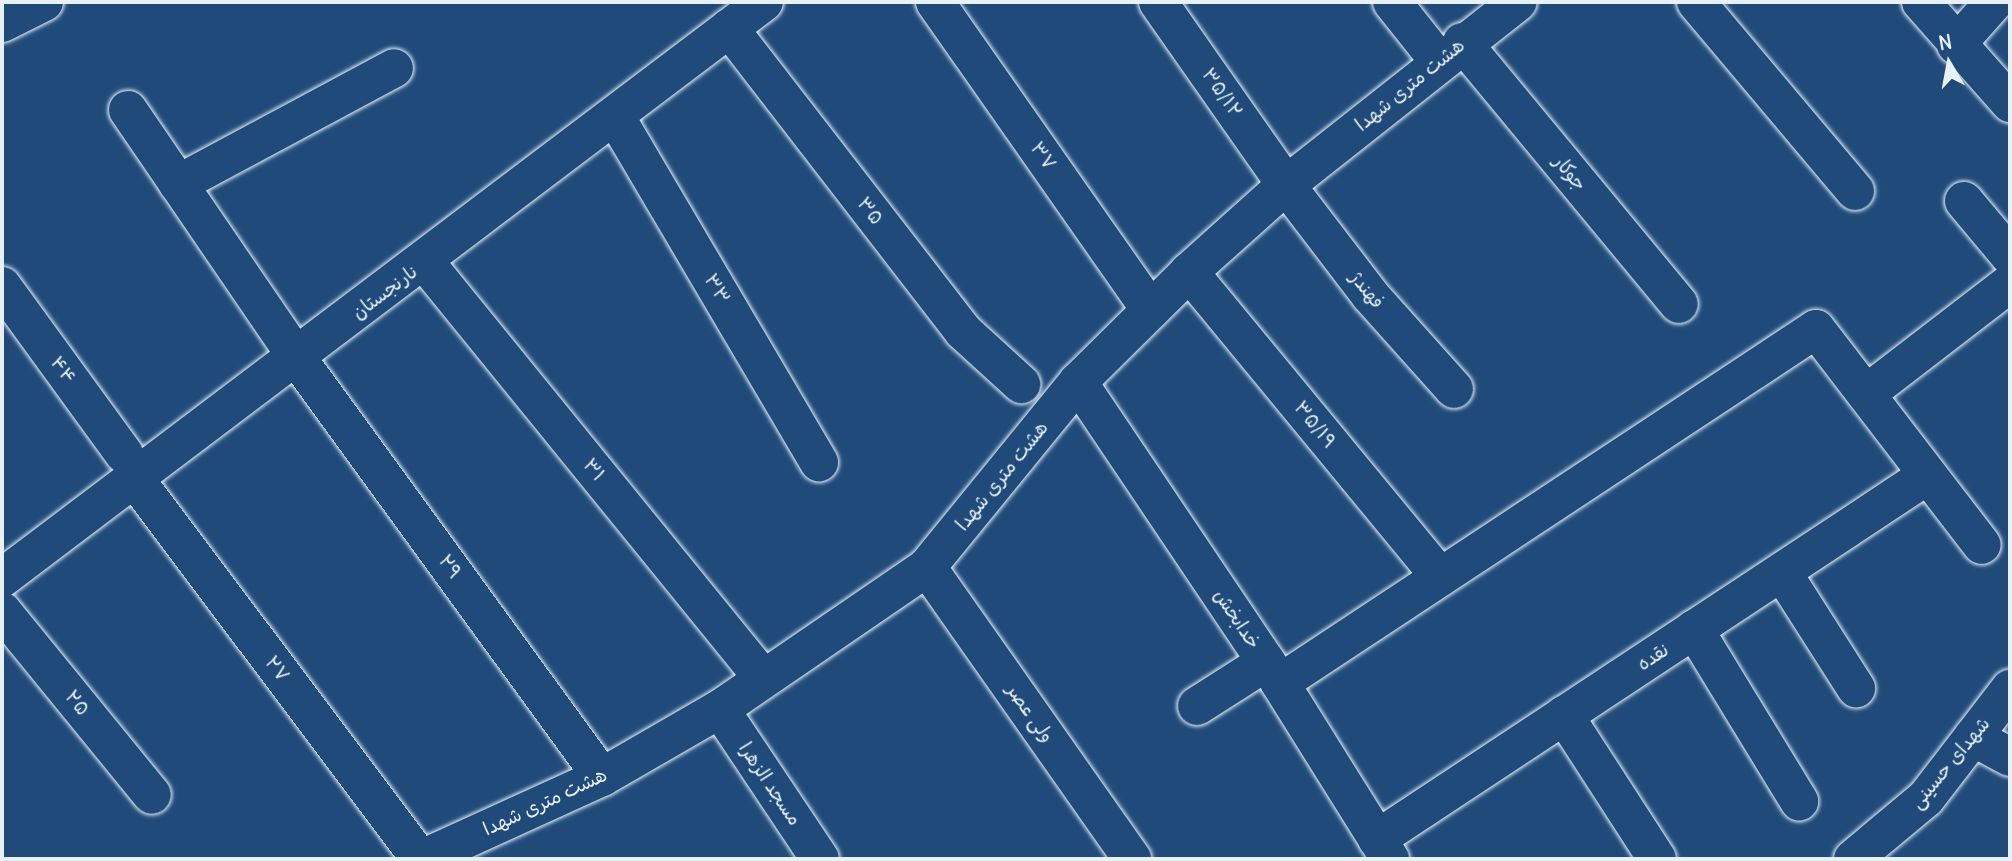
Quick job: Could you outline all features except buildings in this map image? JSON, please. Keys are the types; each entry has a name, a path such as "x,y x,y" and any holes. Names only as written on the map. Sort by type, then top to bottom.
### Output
{"street":[{"path":"2,23 44,2"},
{"name":"نارنجستان","path":"2,578 129,466 297,358 764,2"},
{"name":"۳۷","path":"935,2 1151,310"},
{"name":"۳۵/۱۲","path":"1158,2 1286,185"},
{"name":"جوکار","path":"1392,2 1450,52 1679,304"},
{"name":"هشت متری شهدا","path":"421,859 602,777 720,709 927,567 1078,382 1189,272 1286,185 1450,52 1518,2"},
{"path":"1696,2 1855,191"},
{"path":"1921,2 2010,103"},
{"path":"1956,44 1993,2"},
{"name":"۳۵","path":"729,28 964,331 1021,384"},
{"path":"178,184 394,68"},
{"name":"۲۹","path":"128,110 297,358 602,777"},
{"name":"۳۳","path":"615,116 819,462"},
{"name":"فهندژ","path":"1286,185 1370,295 1454,389"},
{"path":"1964,201 2010,256"},
{"name":"۳۱","path":"425,262 763,678"},
{"name":"۳۵/۱۹","path":"1189,272 1440,577"},
{"path":"1866,394 2010,283"},
{"name":"۴۴","path":"2,286 129,466"},
{"path":"1197,706 1273,672 1440,577 1816,329 1982,545"},
{"name":"خدابخش","path":"1078,382 1273,672 1384,849"},
{"name":"۲۷","path":"129,466 421,859"},
{"name":"نقده","path":"1384,849 1564,715 1928,475"},
{"name":"ولی عصر","path":"927,567 1132,859"},
{"path":"1782,572 1856,688"},
{"name":"۲۵","path":"2,611 152,795"},
{"path":"1694,629 1799,801"},
{"name":"شهدای حسینی","path":"1853,859 1926,798 2010,689"},
{"name":"مسجد الزهرا","path":"720,709 820,859"},
{"path":"1564,715 1657,859"},
{"path":"1973,737 2010,757"}]}
